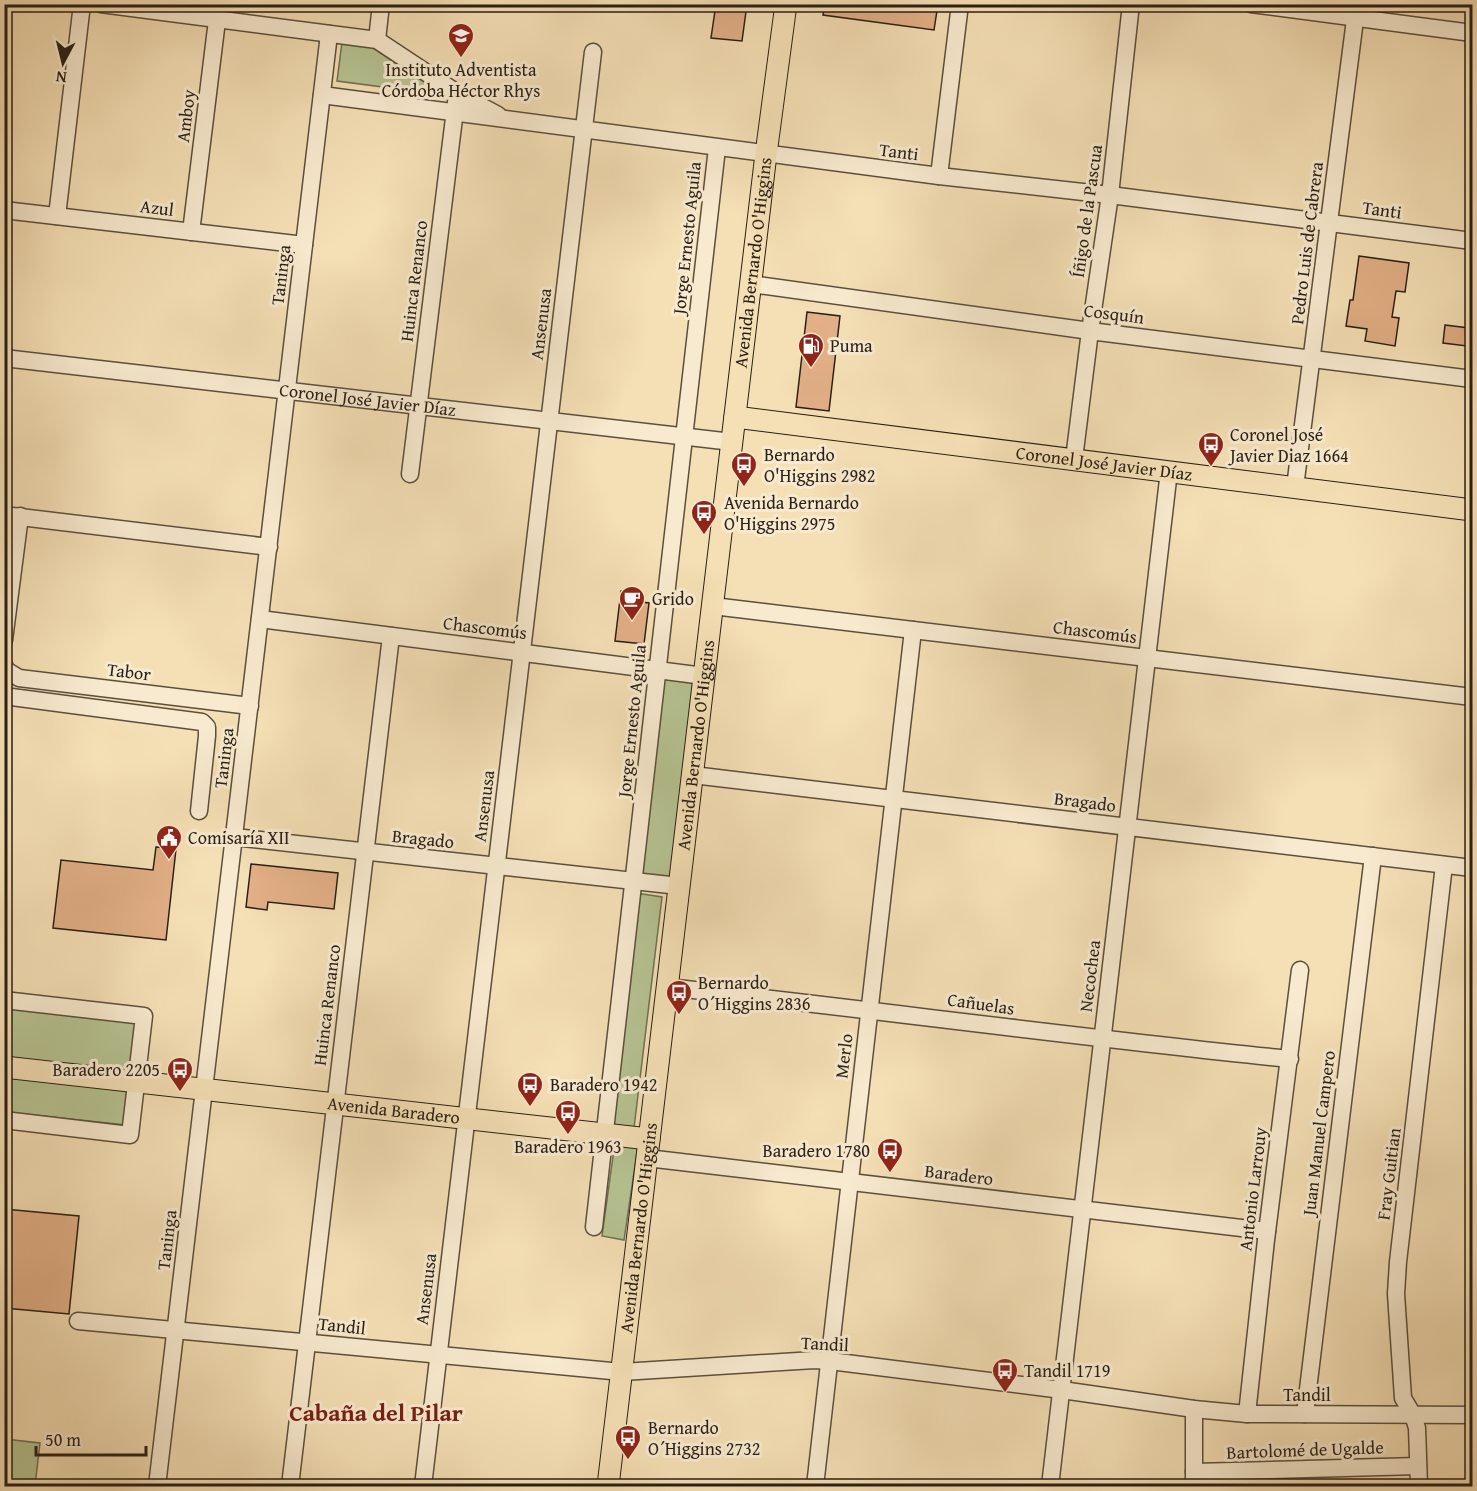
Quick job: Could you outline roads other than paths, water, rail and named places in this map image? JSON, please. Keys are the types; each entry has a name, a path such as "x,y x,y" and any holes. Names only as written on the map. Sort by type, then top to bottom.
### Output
{"main road":[{"name":"Avenida Bernardo O'Higgins","path":"608,1486 766,154 786,4"},
{"name":"Coronel José Javier Díaz","path":"735,417 1473,510"},
{"name":"Avenida Baradero","path":"4,1067 466,1119 605,1132 648,1148"}],"street":[{"path":"57,216 82,4"},
{"path":"101,4 218,12 329,34 377,40 457,93 510,121"},
{"path":"377,40 381,4"},
{"path":"939,176 960,4"},
{"name":"Íñigo de la Pascua","path":"1074,459 1110,195 1131,4"},
{"path":"1251,4 1356,11 1473,33"},
{"name":"Pedro Luis de Cabrera","path":"1295,487 1356,11"},
{"name":"Amboy","path":"191,232 218,12"},
{"name":"Taninga","path":"157,1486 329,34"},
{"name":"Ansenusa","path":"423,1486 593,52"},
{"name":"Huinca Renanco","path":"410,474 457,93"},
{"name":"Tanti","path":"322,95 717,148 1473,241"},
{"name":"Jorge Ernesto Aguila","path":"594,1227 717,148"},
{"name":"Azul","path":"4,210 304,245"},
{"name":"Cosquín","path":"751,284 1473,379"},
{"name":"Coronel José Javier Díaz","path":"4,358 732,442"},
{"name":"Necochea","path":"1050,1486 1169,471"},
{"path":"4,640 12,515 269,547"},
{"name":"Chascomús","path":"712,606 1473,697"},
{"name":"Chascomús","path":"260,619 704,676"},
{"name":"Merlo","path":"815,1486 913,630"},
{"name":"Huinca Renanco","path":"290,1486 391,636"},
{"name":"Tabor","path":"5,667 19,678 250,706"},
{"path":"81,705 82,686"},
{"path":"4,696 202,722 207,727 199,812"},
{"name":"Bragado","path":"693,775 1473,868"},
{"name":"Bragado","path":"234,837 680,886"},
{"name":"Juan Manuel Campero","path":"1305,1414 1373,856"},
{"name":"Fray Guitian","path":"1419,1486 1417,1428 1413,1415 1402,1398 1396,1294 1444,865"},
{"name":"Antonio Larrouy","path":"1247,1414 1267,1231 1300,970"},
{"name":"Cañuelas","path":"668,987 869,1009 1102,1040 1290,1059"},
{"path":"4,1000 144,1016 130,1135 4,1120"},
{"name":"Baradero","path":"648,1148 849,1182 1267,1231"},
{"name":"Tandil","path":"78,1321 622,1372 830,1361 1247,1414 1473,1415"},
{"path":"1194,1409 1194,1479"},
{"name":"Bartolomé de Ugalde","path":"1194,1479 1418,1466"}],"place":[{"name":"Instituto Adventista Córdoba Héctor Rhys","path":"461,59"},
{"name":"Puma","path":"811,369"},
{"name":"Coronel José Javier Diaz 1664","path":"1211,468"},
{"name":"Bernardo O'Higgins 2982","path":"744,488"},
{"name":"Avenida Bernardo O'Higgins 2975","path":"704,536"},
{"name":"Grido","path":"632,622"},
{"name":"Comisaría XII","path":"169,861"},
{"name":"Bernardo O´Higgins 2836","path":"679,1016"},
{"name":"Baradero 2205","path":"180,1093"},
{"name":"Baradero 1942","path":"530,1108"},
{"name":"Baradero 1963","path":"568,1136"},
{"name":"Baradero 1780","path":"890,1174"},
{"name":"Tandil 1719","path":"1005,1394"},
{"name":"Bernardo O´Higgins 2732","path":"628,1461"}],"district":[{"name":"Cabaña del Pilar","path":"376,1413"}]}
